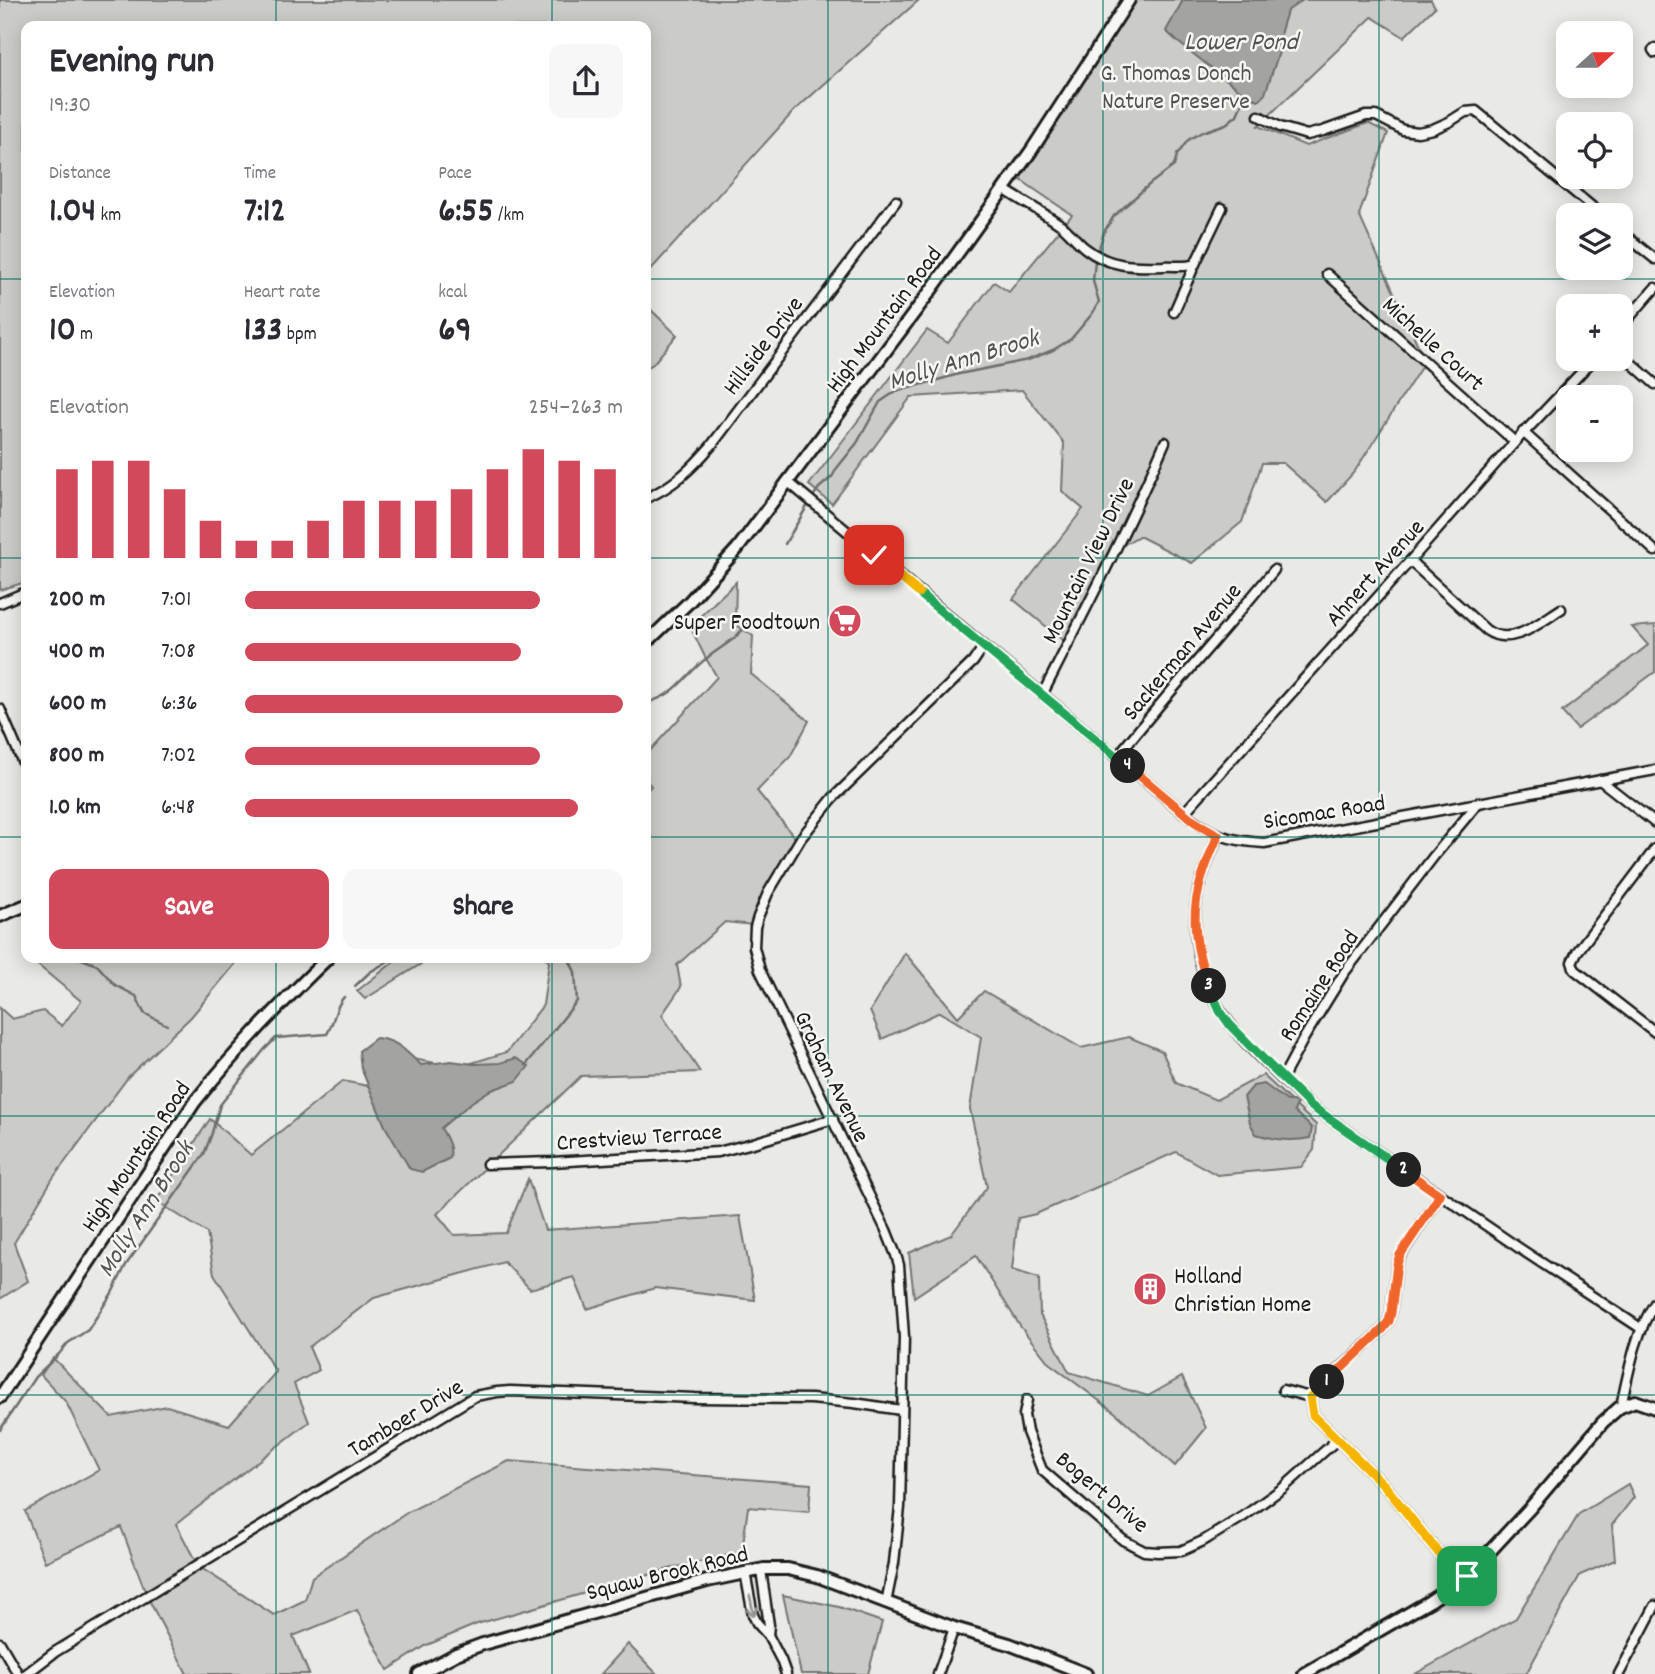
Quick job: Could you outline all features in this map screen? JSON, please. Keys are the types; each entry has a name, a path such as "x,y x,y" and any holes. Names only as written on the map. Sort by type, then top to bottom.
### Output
{"street":[{"name":"High Mountain Road","path":"651,638 716,574 738,548 929,293 1005,190 1129,0"},
{"path":"1259,116 1280,127 1307,135 1366,116 1376,116 1403,131 1418,132 1441,126 1465,111 1476,111 1587,203"},
{"path":"1005,190 1062,226 1084,247 1113,263 1187,267 1195,264"},
{"name":"Hillside Drive","path":"651,496 676,481 711,446 896,201"},
{"path":"1174,312 1222,208"},
{"path":"1633,241 1655,259"},
{"name":"Michelle Court","path":"1327,274 1515,442"},
{"path":"1633,313 1655,288"},
{"path":"1633,364 1655,384"},
{"name":"Ahnert Avenue","path":"1184,813 1523,432 1582,371"},
{"path":"1523,432 1655,551"},
{"name":"Mountain View Drive","path":"1042,695 1118,545 1166,442"},
{"name":"Sicomac Road","path":"787,481 1184,813 1218,835 1264,843 1655,769"},
{"path":"1410,561 1486,630 1496,635 1517,635 1561,609"},
{"name":"Sackerman Avenue","path":"1117,757 1274,570"},
{"path":"0,603 21,594"},
{"name":"Graham Avenue","path":"886,1603 899,1529 904,1337 896,1255 760,970 754,947 755,927 768,893 800,838 833,798 973,662 984,646"},
{"path":"0,709 21,748"},
{"path":"1600,780 1655,823"},
{"name":"Romaine Road","path":"1479,802 1336,984 1282,1079 1311,1106 1642,1329"},
{"path":"1218,835 1199,885 1197,898 1195,935 1201,964 1220,1011 1282,1079"},
{"path":"1655,849 1577,951 1572,962 1575,970 1655,1032"},
{"path":"0,916 21,907"},
{"name":"High Mountain Road","path":"0,1397 194,1103 222,1067 322,963"},
{"name":"Crestview Terrace","path":"487,1164 718,1152 832,1119"},
{"path":"1310,1397 1389,1321 1400,1255 1440,1195"},
{"path":"1621,1406 1642,1329 1655,1303"},
{"path":"1283,1390 1310,1397"},
{"name":"Tamboer Drive","path":"26,1674 67,1645 475,1396 510,1391 811,1399 854,1402 901,1410"},
{"path":"1310,1397 1313,1415 1385,1486 1461,1581"},
{"name":"Bogert Drive","path":"1027,1400 1024,1415 1027,1432 1042,1470 1123,1540 1144,1551 1181,1551 1203,1541 1283,1488 1338,1439"},
{"path":"1304,1674 1461,1581 1530,1508 1603,1422 1621,1406 1635,1401 1655,1408"},
{"name":"Squaw Brook Road","path":"419,1674 456,1654 483,1644 642,1598 745,1572 777,1569 801,1571 817,1576 1086,1674"},
{"path":"761,1570 768,1635"},
{"path":"745,1572 753,1615 768,1635 786,1674"},
{"path":"1619,1674 1655,1606"},
{"path":"938,1674 954,1628"},
{"path":"0,1643 18,1674"}],"green space":[{"path":"0,0 919,0 794,111 651,269 651,21 21,21 21,584 0,590"},
{"name":"G. Thomas Donch Nature Preserve","path":"1129,0 1431,0 1435,7 1404,37 1372,17 1258,126 1306,146 1368,123 1388,133 1359,215 1425,361 1355,471 1327,502 1283,463 1262,463 1242,522 1192,563 1139,536 1116,549 1065,642 1013,599 1083,509 1062,491 1064,443 1022,390 911,397 832,504 809,485 927,330 948,343 994,282 1009,292 1072,215 1015,176"},
{"path":"651,310 677,335 651,365"},
{"path":"736,582 735,624 753,636 751,674 809,721 790,757 757,791 800,844 753,925 725,922 677,965 681,987 662,1015 700,1072 581,1076 437,1214 454,1235 506,1233 528,1179 545,1230 740,1216 755,1300 655,1288 587,1309 574,1277 530,1289 504,1262 374,1298 309,1347 319,1370 294,1384 309,1422 176,1524 198,1566 274,1615 305,1600 312,1577 408,1512 509,1461 811,1484 809,1512 748,1507 742,1552 669,1569 477,1624 427,1645 388,1670 357,1610 293,1636 309,1674 187,1674 147,1596 121,1527 45,1562 25,1511 99,1470 66,1402 41,1375 53,1358 111,1417 167,1406 229,1425 276,1372 214,1274 207,1233 156,1201 210,1119 251,1155 343,1081 373,1087 383,1054 459,1067 507,1052 543,1005 549,963 651,963 651,750 717,677 690,626"},
{"path":"1655,625 1655,672 1577,729 1562,712 1648,645 1632,627"},
{"path":"905,953 958,1017 984,991 1081,1048 1129,1037 1162,1051 1176,1083 1216,1100 1263,1075 1316,1125 1314,1150 1301,1167 1217,1175 1176,1152 1036,1214 1018,1218 1012,1270 1039,1278 1040,1315 1069,1372 1148,1396 1182,1377 1206,1428 1175,1466 1117,1414 1049,1363 1020,1326 976,1256 914,1297 909,1253 951,1235 987,1187 970,1109 981,1037 940,1012 882,1039 870,1011"},
{"path":"35,963 236,963 191,1017 129,1076 53,1178 14,1243 28,1281 0,1299 0,1008 12,1019 43,1011 62,1026 81,1001"},
{"path":"392,963 422,963 365,999 357,991"},
{"path":"1628,1484 1634,1497 1612,1525 1615,1560 1580,1575 1526,1674 1415,1674 1516,1618 1579,1514"},
{"path":"783,1595 839,1607 882,1622 868,1674 801,1674"},
{"path":"628,1644 657,1674 601,1674"}],"water":[{"name":"Lower Pond","path":"1183,0 1303,0 1287,11 1281,31 1280,49 1265,94 1259,100 1250,97 1247,101 1241,96 1241,91 1166,31"},
{"path":"376,1038 396,1044 421,1065 451,1061 500,1063 516,1058 529,1066 517,1081 489,1091 441,1128 450,1146 450,1158 422,1172 410,1169 385,1126 361,1068 359,1051"},
{"path":"1264,1084 1287,1101 1297,1104 1294,1111 1312,1128 1310,1138 1283,1140 1256,1134 1250,1123 1244,1097 1253,1086"}],"waterway":[{"name":"Molly Ann Brook","path":"812,498 832,477 857,443 880,402 895,392 959,374 1028,360 1071,339 1099,302 1093,281 1095,261 1104,232 1114,216 1174,166 1177,155 1188,140 1226,124 1237,115 1245,96"},
{"name":"Molly Ann Brook","path":"785,544 809,503"},
{"name":"Molly Ann Brook","path":"651,701 673,690 699,664 735,638 748,622"},
{"path":"92,963 115,985 136,996 144,1013 167,1025"},
{"name":"Molly Ann Brook","path":"355,986 385,963"},
{"path":"526,1065 577,1001 575,972 571,963"},
{"name":"Molly Ann Brook","path":"0,1430 35,1377 68,1343 88,1330 126,1265 204,1154 220,1105 276,1038 327,1034 344,997"}],"place":[{"name":"Super Foodtown","path":"845,621"},
{"name":"Holland Christian Home","path":"1150,1289"}],"route":[{"path":"874,555 1195,822 1218,835 1199,885 1195,935 1201,964 1220,1011 1242,1039 1311,1106 1440,1195 1400,1255 1389,1321 1310,1397 1313,1415 1385,1486 1461,1581 1467,1576"}]}
